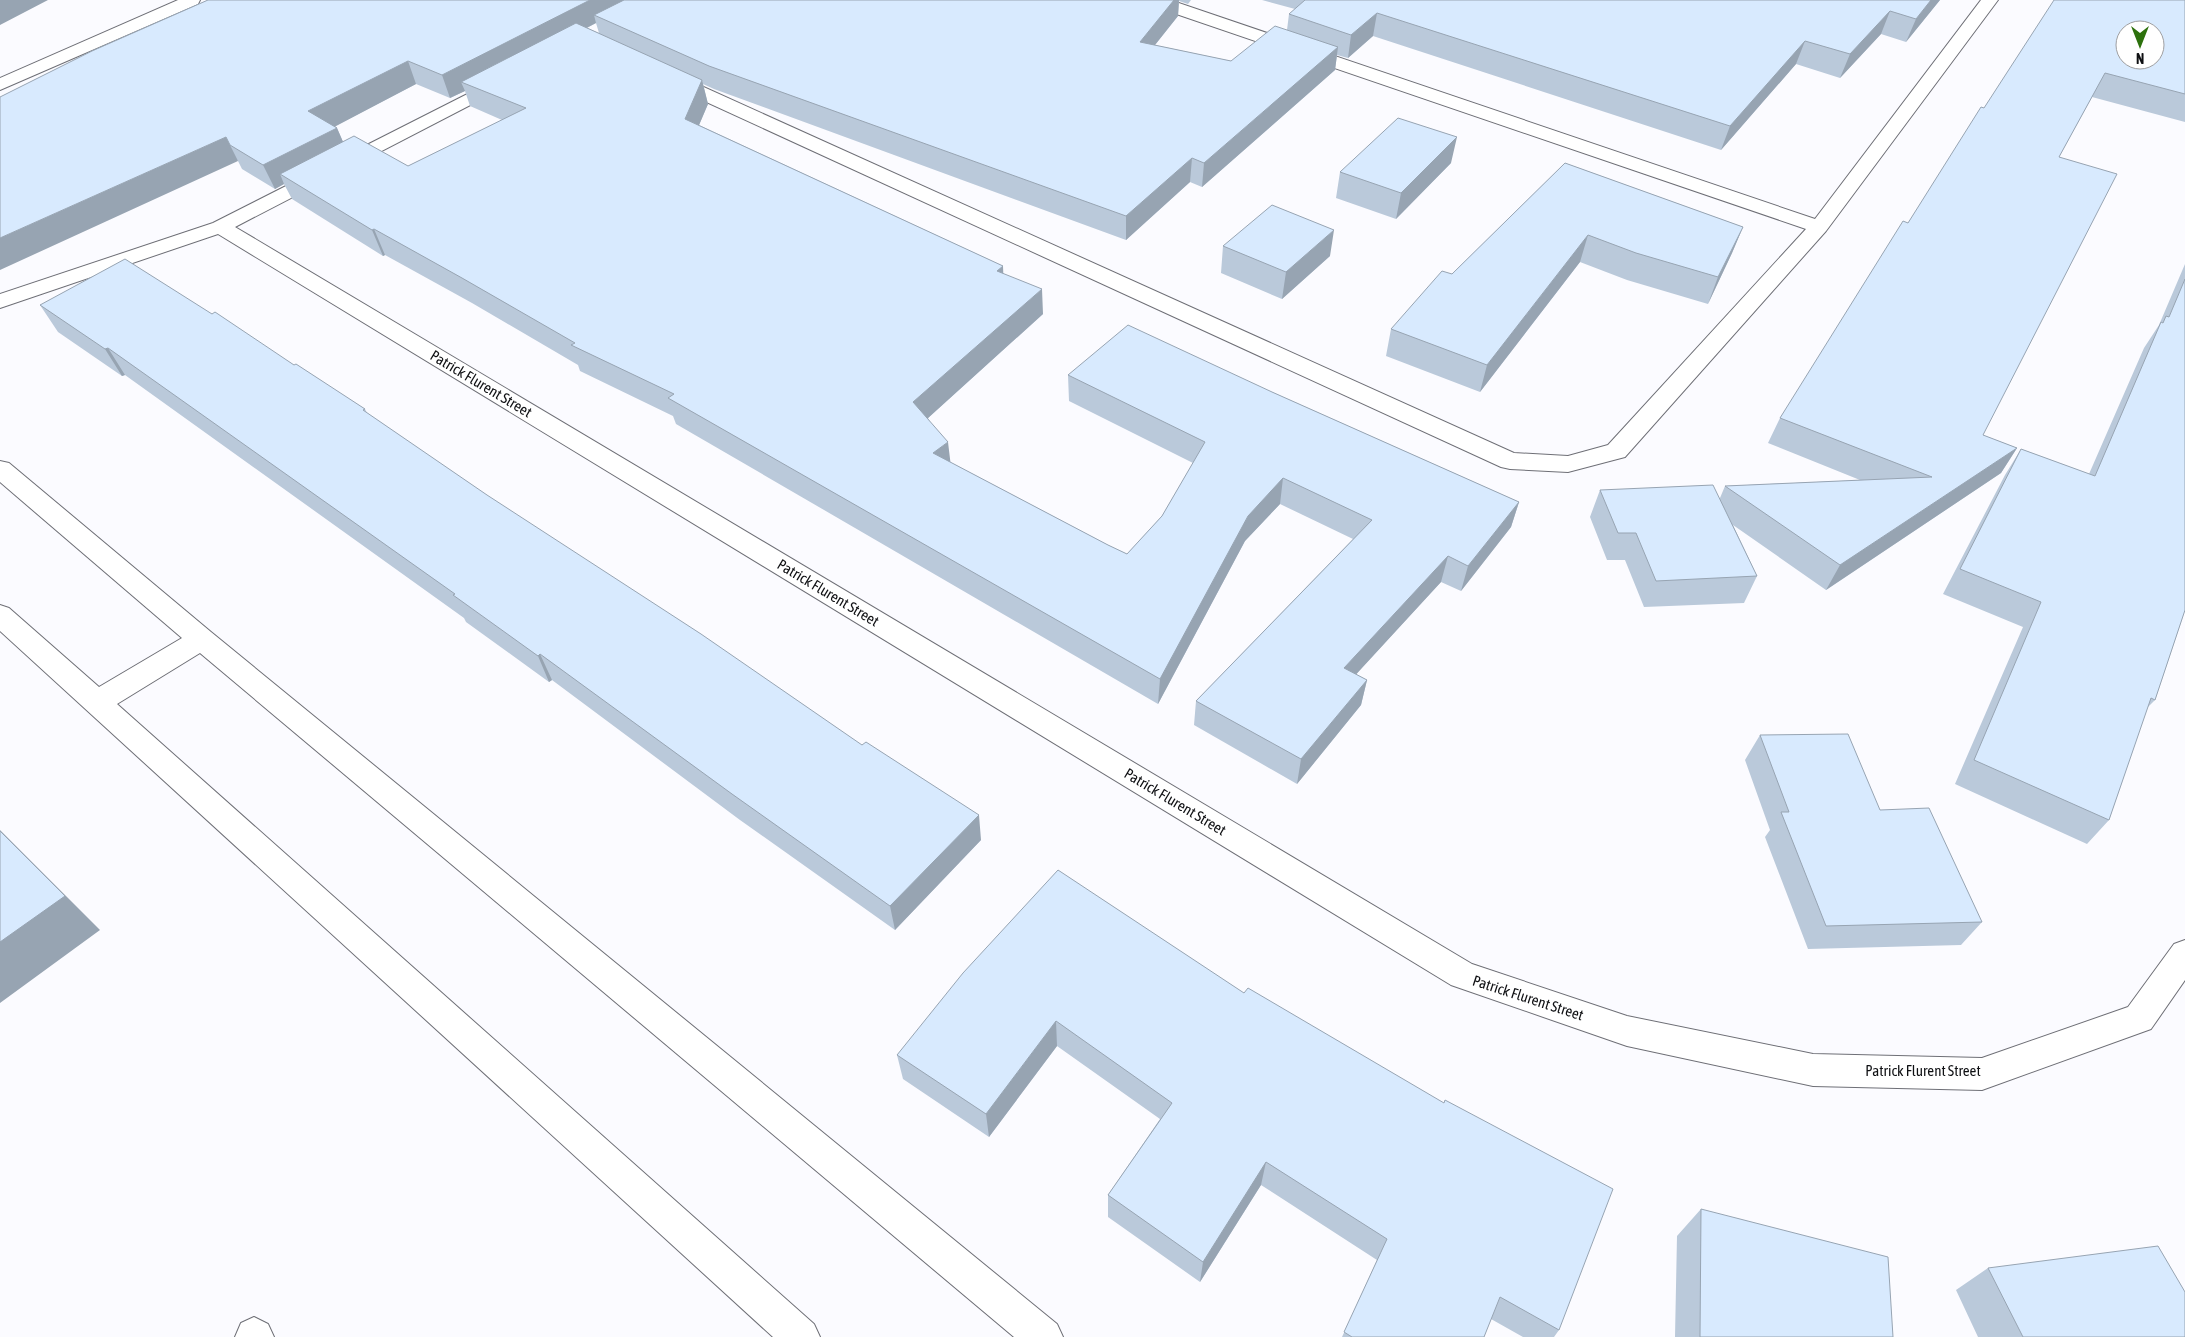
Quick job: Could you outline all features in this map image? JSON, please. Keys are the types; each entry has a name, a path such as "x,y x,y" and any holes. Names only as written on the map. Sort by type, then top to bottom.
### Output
{"street":[{"path":"0,85 192,0"},
{"path":"1153,0 1819,228"},
{"path":"656,72 1510,461 1568,464 1616,451 1819,228 1990,0"},
{"path":"0,66 19,77"},
{"path":"0,301 220,228 521,72"},
{"name":"Patrick Flurent Street","path":"220,228 1462,975 1628,1031 1813,1070 1982,1074 2139,1018 2185,954"},
{"path":"0,469 201,640 1044,1337"},
{"path":"0,615 801,1337"},
{"path":"97,702 201,640"}],"building":[{"path":"208,0 590,0 442,75 408,61 308,111 337,128 263,165 230,145 226,137 0,238 0,97 92,51"},
{"path":"624,0 1174,0 1140,42 1231,61 1275,26 1338,47 1204,163 1192,158 1126,216 709,66 594,15"},
{"path":"1305,0 1931,0 1916,19 1890,11 1850,54 1805,41 1730,126 1377,13 1351,35 1289,14"},
{"path":"2054,0 2185,0 2185,94 2105,73 2059,157 2117,174 1983,435 2017,448 1840,565 1725,486 1932,477 1780,418 1903,221 1908,223 1981,107 1984,108"},
{"path":"576,23 702,80 685,119 1003,266 997,271 1042,289 913,402 948,442 933,453 1108,545 1127,554 1162,516 1205,442 1068,375 1128,325 1272,392 1519,502 1468,566 1448,556 1344,668 1367,680 1301,759 1196,701 1372,520 1283,478 1248,516 1160,679 668,398 674,394 571,345 575,343 374,229 372,230 280,174 354,136 408,166 526,108 461,82"},
{"path":"1398,118 1457,137 1401,193 1340,172"},
{"path":"1565,163 1743,227 1718,277 1636,253 1588,235 1487,365 1391,329 1442,271 1452,274"},
{"path":"1272,205 1334,230 1286,272 1223,246"},
{"path":"125,259 212,314 215,312 294,365 296,364 365,409 363,410 487,495 701,634 862,745 866,742 979,815 890,906 540,654 538,656 453,595 455,594 108,348 105,349 40,305"},
{"path":"2185,279 2185,610 2155,700 2151,698 2109,820 1974,760 2041,602 1960,569 2021,449 2095,476 2161,322 2163,323 2166,316 2169,317"},
{"path":"1713,485 1757,576 1656,581 1636,533 1618,533 1600,490"},
{"path":"1848,734 1880,810 1929,808 1982,922 1826,926 1781,812 1789,812 1760,735"},
{"path":"0,831 65,896 0,942"},
{"path":"1058,870 1244,993 1248,988 1444,1103 1445,1100 1613,1189 1559,1330 1500,1297 1484,1337 1352,1337 1344,1332 1387,1239 1266,1162 1203,1262 1108,1195 1172,1103 1056,1021 986,1114 897,1055 963,973"},
{"path":"1701,1209 1888,1257 1893,1337 1700,1337"},
{"path":"2158,1246 2185,1292 2185,1337 2023,1337 1988,1268"}]}
